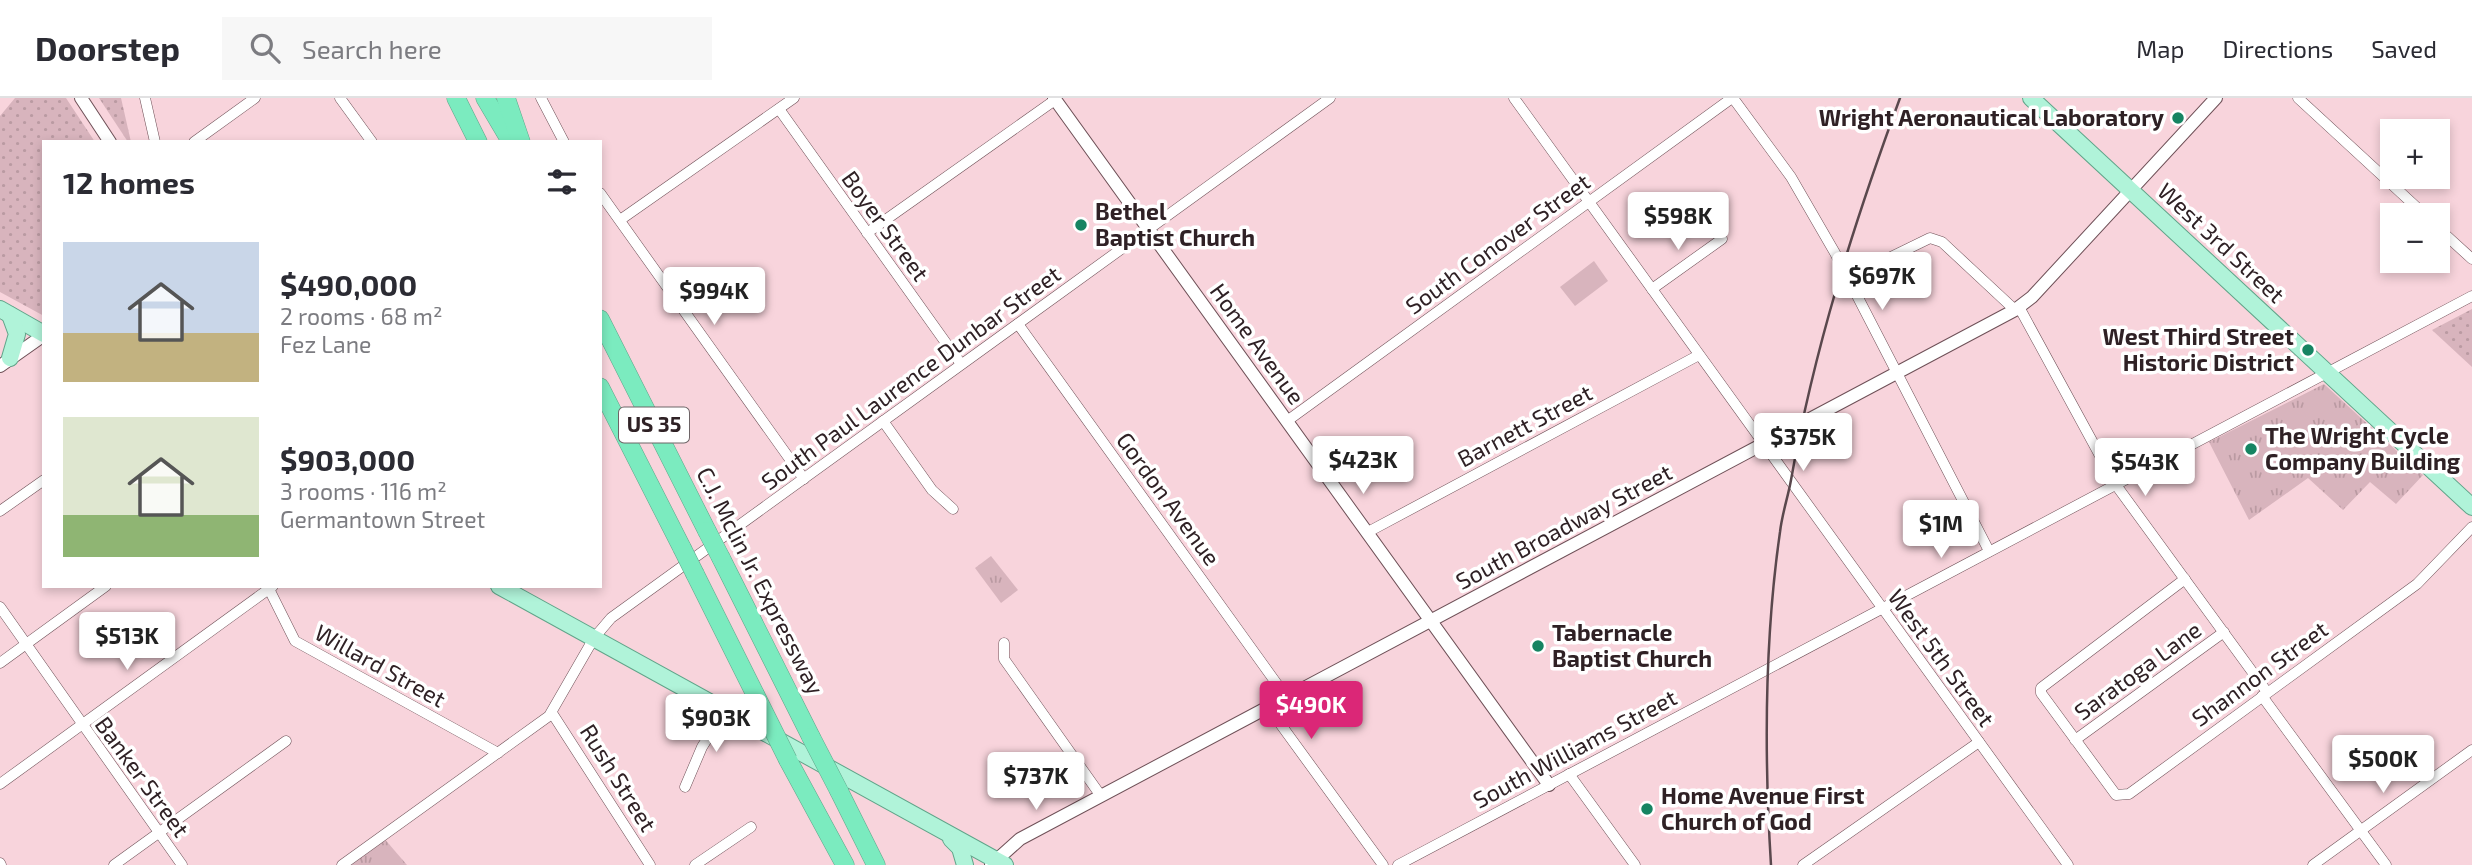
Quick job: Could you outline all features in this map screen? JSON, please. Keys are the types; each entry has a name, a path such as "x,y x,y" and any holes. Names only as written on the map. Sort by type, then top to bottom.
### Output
{"highway":[{"path":"456,98 477,140"},
{"path":"485,98 510,140"},
{"path":"506,98 520,140"},
{"name":"C.J. Mclin Jr. Expressway","path":"602,323 876,865"},
{"name":"US 35","path":"602,391 788,760 845,865"}],"main road":[{"name":"West 3rd Street","path":"2031,98 2472,507"},
{"path":"5,312 42,334"},
{"path":"5,312 17,334 5,362"},
{"path":"503,588 726,709 997,863"},
{"path":"947,835 960,848 965,865"}],"street":[{"path":"81,98 109,140"},
{"path":"145,98 155,140"},
{"path":"197,140 255,98"},
{"path":"340,98 371,140"},
{"path":"541,98 563,140"},
{"path":"620,220 794,98"},
{"name":"South Paul Laurence Dunbar Street","path":"342,865 552,713 594,638 611,618 1330,98"},
{"name":"West 5th Street","path":"1514,98 2068,865"},
{"path":"1733,98 1791,177 1848,278 1989,551"},
{"name":"South Conover Street","path":"1287,421 1733,98"},
{"name":"South Broadway Street","path":"997,863 1012,844 2017,309 2216,98"},
{"path":"2298,98 2411,203"},
{"path":"867,233 1055,99"},
{"name":"Home Avenue","path":"1055,99 1549,785"},
{"name":"Boyer Street","path":"779,109 961,364"},
{"path":"602,196 804,479"},
{"path":"1848,278 1930,238 1942,242 2017,309 2116,485 2224,632 2264,694 2386,865"},
{"path":"1652,289 1722,239"},
{"path":"2450,239 2472,259"},
{"name":"South Williams Street","path":"1398,865 2472,296"},
{"name":"Gordon Avenue","path":"1018,324 1287,698"},
{"path":"5,362 42,336"},
{"name":"Barnett Street","path":"1368,532 1699,355"},
{"path":"883,421 932,490 953,509"},
{"path":"0,510 42,481"},
{"name":"Shannon Street","path":"2075,740 2112,791 2125,796 2417,584 2472,527"},
{"path":"2075,740 2041,693 2043,684 2185,579"},
{"path":"0,663 103,588"},
{"path":"0,784 271,588"},
{"name":"Willard Street","path":"271,588 295,641 498,753"},
{"name":"Banker Street","path":"0,607 182,865"},
{"name":"Saratoga Lane","path":"2075,740 2224,632"},
{"path":"1003,643 1004,659 1101,796"},
{"path":"1268,707 1383,865"},
{"path":"685,787 702,747 726,709"},
{"name":"Rush Street","path":"552,713 650,865"},
{"path":"114,865 286,741"},
{"path":"1803,865 1979,742"},
{"path":"2313,865 2472,750"},
{"path":"1569,774 1635,865"},
{"path":"695,865 751,827"}],"green space":[{"path":"15,98 66,98 94,140 42,140 42,315 0,292 0,116"},
{"path":"99,98 121,98 131,140 127,140"},
{"path":"1594,261 1608,281 1575,306 1560,287"},
{"path":"2472,309 2472,367 2432,330"},
{"path":"2324,384 2423,475 2396,504 2370,482 2343,510 2308,478 2249,520 2209,442"},
{"path":"991,556 1018,590 1001,603 975,568"},
{"path":"382,836 407,865 342,865"}],"railway":[{"path":"1771,865 1767,781 1768,657 1781,525 1823,335 1851,239 1900,98"}],"place":[{"name":"Wright Aeronautical Laboratory","path":"2178,118"},
{"name":"Bethel Baptist Church","path":"1081,225"},
{"name":"West Third Street Historic District","path":"2308,350"},
{"name":"The Wright Cycle Company Building","path":"2251,449"},
{"name":"Tabernacle Baptist Church","path":"1538,646"},
{"name":"Home Avenue First Church of God","path":"1647,809"}]}
